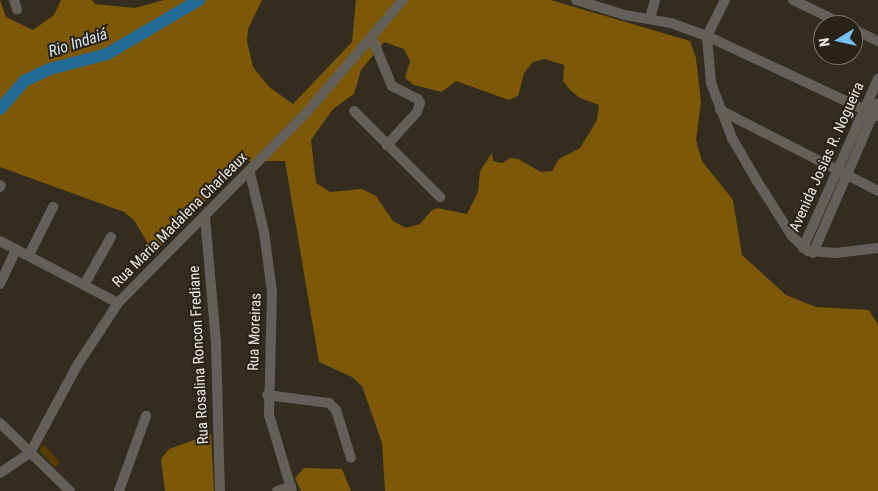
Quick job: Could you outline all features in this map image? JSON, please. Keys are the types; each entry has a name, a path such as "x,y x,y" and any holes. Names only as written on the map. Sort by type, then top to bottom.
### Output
{"street":[{"name":"Rua Maria Madalena Charleaux","path":"0,473 30,453 78,364 118,303 250,173 372,38 403,0"},
{"path":"576,0 625,15 650,18 707,36 871,113"},
{"path":"650,18 655,0"},
{"path":"726,0 707,36 710,75 720,110 757,181 803,248 813,253 878,248"},
{"path":"793,0 824,15"},
{"path":"863,34 878,41"},
{"path":"372,38 392,86 418,99 420,103 417,112 387,144"},
{"name":"Avenida Josias R. Nogueira","path":"871,113 878,79"},
{"name":"Avenida Josias R. Nogueira","path":"803,248 871,113 878,103"},
{"path":"720,110 878,191"},
{"path":"354,111 440,197"},
{"name":"Avenida Josias R. Nogueira","path":"813,253 841,172"},
{"name":"Rua Moreiras","path":"250,173 264,232 272,292 267,395 272,434 292,489"},
{"path":"29,255 53,207"},
{"name":"Rua Rosalina Roncon Frediane","path":"205,217 218,378 220,491"},
{"path":"84,285 111,237"},
{"path":"0,241 118,303"},
{"path":"0,284 16,249"},
{"path":"267,395 329,403 336,410 351,458"},
{"path":"119,491 146,416"},
{"path":"0,423 70,491"},
{"path":"277,491 292,489"}],"shaded area":[{"path":"0,0 6,17 33,30 54,15 61,0 92,0 95,4 135,8 164,0 262,0 248,29 247,41 253,67 269,87 293,104 352,42 356,0 551,0 690,41 696,58 701,102 696,140 702,161 733,200 742,255 786,295 816,307 869,310 878,325 878,491 385,491 382,443 362,386 352,377 319,362 285,161 244,161 154,254 134,220 124,212 0,167","holes":["384,42 404,49 410,61 405,78 414,85 442,92 456,81 509,100 518,96 524,73 533,62 545,59 564,65 563,81 570,90 580,98 599,105 597,120 580,148 559,159 552,171 541,172 518,159 510,158 502,163 493,161 492,153 480,171 478,192 467,214 437,208 431,211 420,224 406,228 393,221 376,196 362,189 330,192 316,183 311,140 333,109 354,94 361,70"]},
{"path":"211,434 214,491 165,491 161,459 169,449"},
{"path":"304,468 342,469 351,491 301,491 295,478"}],"building":[{"path":"43,444 60,462 55,467 39,451"}],"waterway":[{"name":"Rio Indaiá","path":"0,109 24,81 50,69 107,54 199,0"}]}
